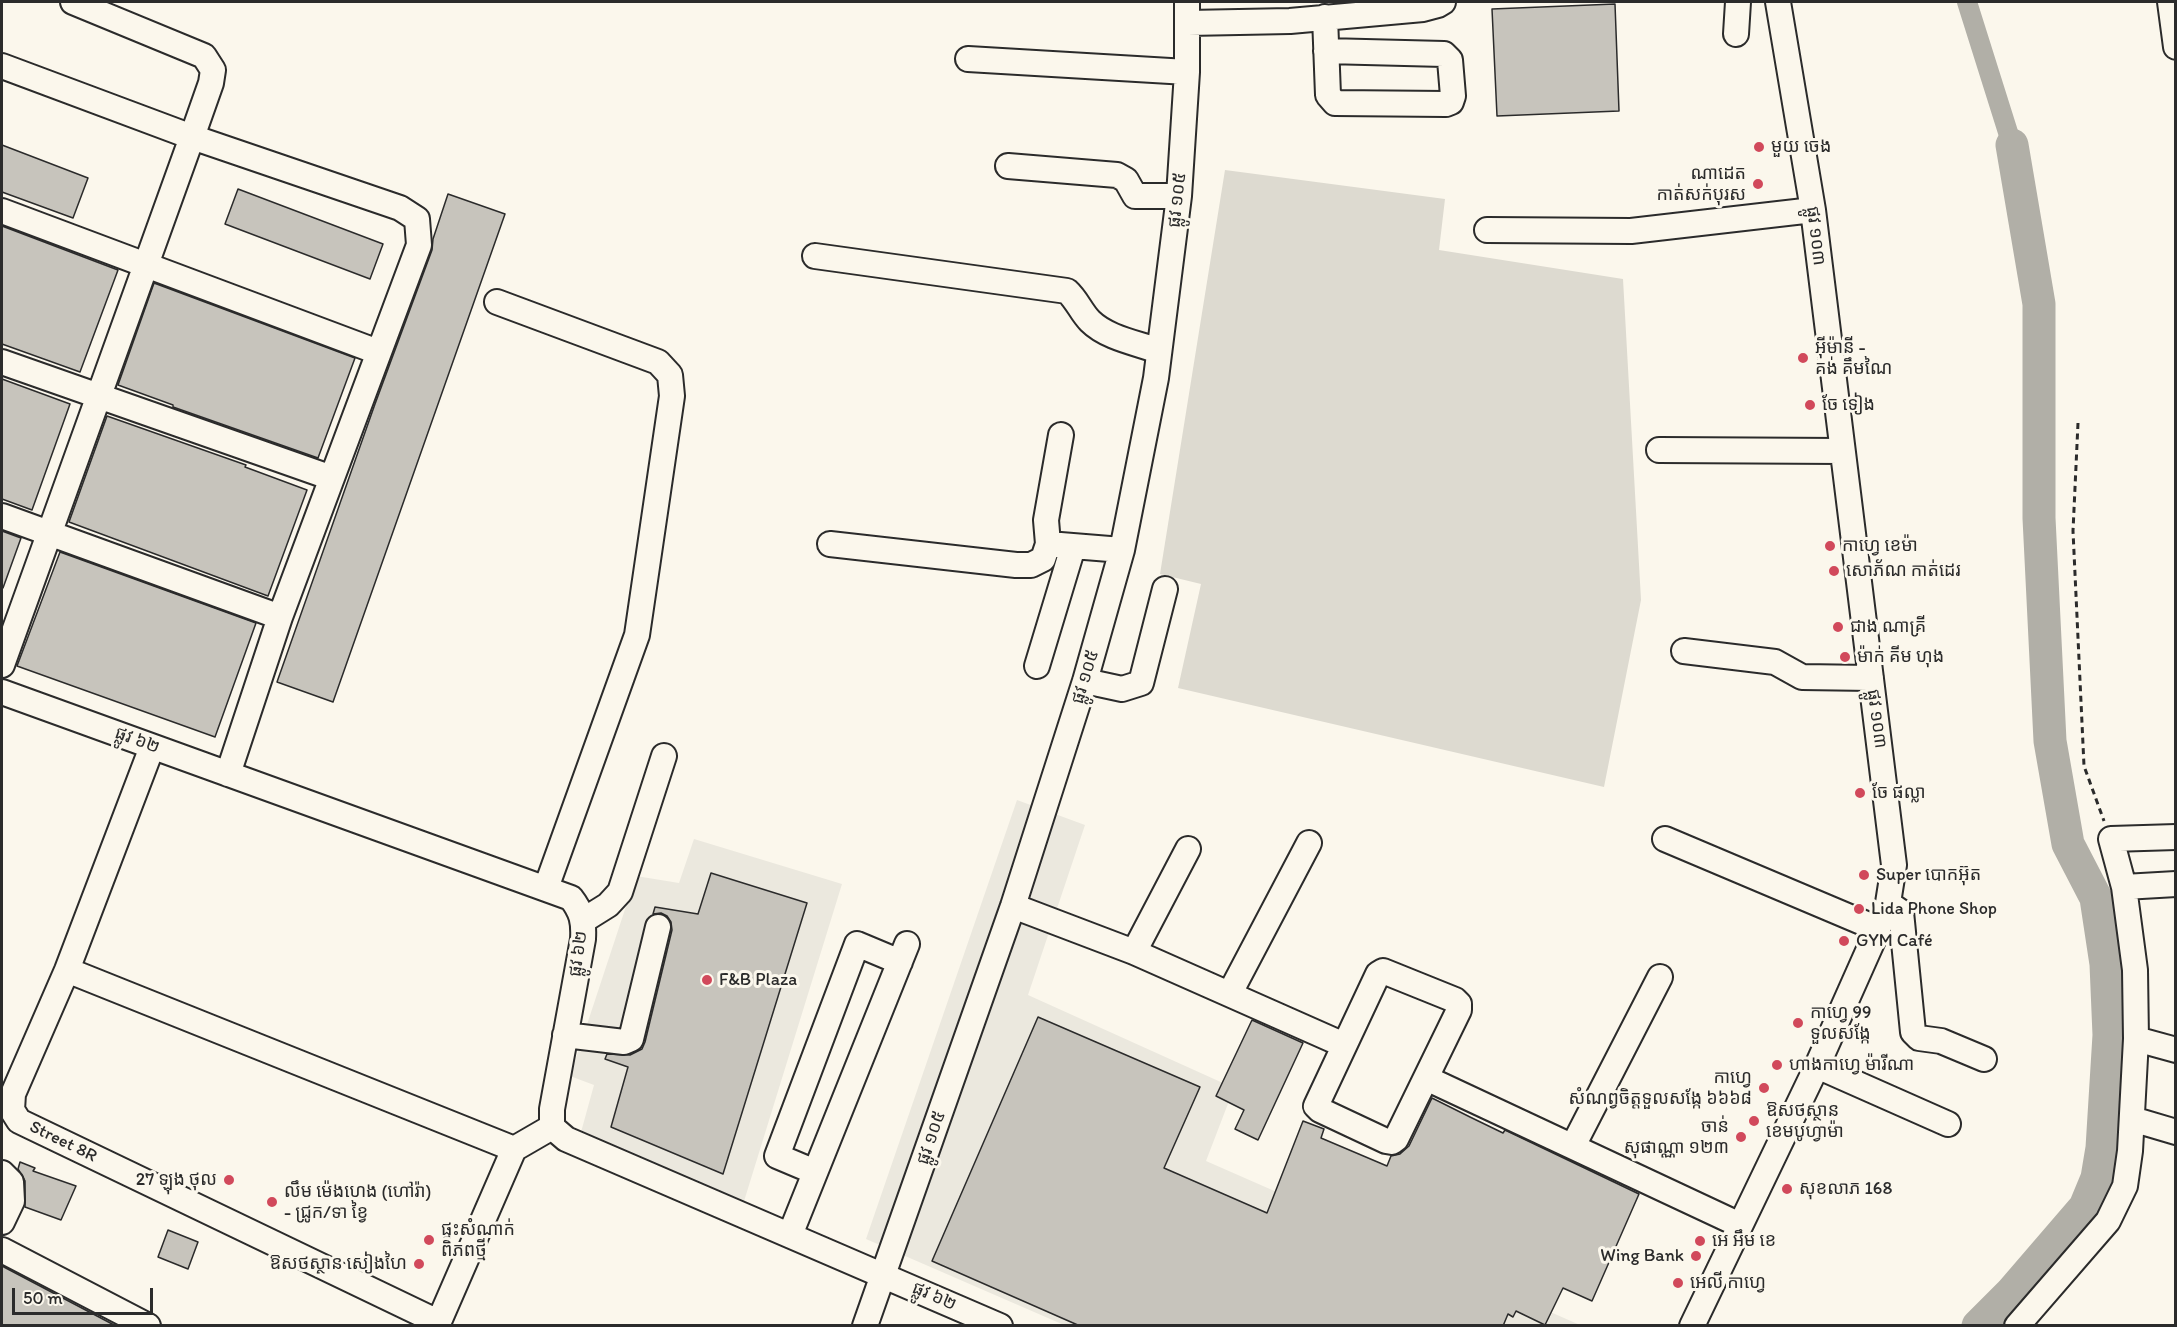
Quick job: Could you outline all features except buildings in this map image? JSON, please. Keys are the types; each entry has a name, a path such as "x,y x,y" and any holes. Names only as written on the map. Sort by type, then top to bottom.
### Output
{"street":[{"path":"2,665 192,137 211,83 213,70 204,56 73,2"},
{"path":"1188,12 1290,21 1423,9 1443,2"},
{"path":"1736,34 1738,2"},
{"name":"ផ្លូវ ១០៣","path":"1692,1326 1817,1066 1878,929 1888,903 1894,865 1813,210 1778,2"},
{"path":"2170,2 2175,47"},
{"name":"ផ្លូវ ១០៥","path":"865,1326 1012,906 1085,681 1122,550 1159,351 1179,196 1187,72 1188,12"},
{"path":"1325,17 1326,51 1328,95 1335,103 1446,104 1451,102 1453,96 1450,60 1444,54 1326,51"},
{"path":"968,60 1187,72"},
{"path":"2,66 192,137 400,208 417,219 419,245 280,617 228,774"},
{"path":"1008,166 1117,175 1131,185 1135,196 1179,196"},
{"path":"1487,230 1631,231 1813,210"},
{"path":"2,211 378,352"},
{"path":"815,256 1067,291 1076,299 1088,320 1103,332 1159,351"},
{"path":"497,302 658,362 670,375 672,396 637,635 546,888"},
{"path":"2,362 332,478"},
{"path":"830,544 1016,565 1031,564 1043,559 1048,544 1046,520 1062,435"},
{"path":"1659,450 1842,451"},
{"path":"2,516 280,617"},
{"path":"1048,544 1122,550"},
{"path":"1037,666 1073,547"},
{"path":"1085,681 1122,689 1140,683 1165,589"},
{"path":"1684,651 1775,662 1802,677 1871,678"},
{"name":"ផ្លូវ ៦២","path":"2,692 571,898 584,920 583,939 552,1109 552,1127 566,1139 1000,1326"},
{"name":"Street 8R","path":"152,747 67,970 13,1094 12,1110 19,1121 438,1324"},
{"path":"584,920 608,905 620,892 664,756"},
{"path":"2017,1326 2108,1221 2125,1186 2130,1151 2136,1039 2135,970 2124,887 2111,839 2175,837"},
{"path":"1665,839 1878,929"},
{"path":"1230,993 1309,843"},
{"path":"1134,952 1188,849"},
{"path":"2124,887 2175,884"},
{"path":"1888,903 1901,912 1913,1032 1919,1038 1941,1041 1984,1059"},
{"path":"1012,906 1134,952 1344,1045"},
{"path":"565,1035 624,1042 632,1039 658,927"},
{"path":"790,1235 903,953 857,944 777,1156 815,1172"},
{"path":"67,970 514,1149"},
{"path":"1383,971 1455,1000 1459,1004 1459,1010 1426,1078 1396,1139 1392,1142 1320,1110 1316,1106 1377,974 1383,971"},
{"path":"1573,1146 1660,977"},
{"path":"2136,1039 2175,1050"},
{"path":"1817,1066 1948,1124"},
{"path":"1426,1078 1740,1225"},
{"path":"2132,1119 2175,1132"},
{"path":"438,1324 514,1149 552,1127"},
{"path":"2,1173 11,1182 12,1201 2,1222"},
{"path":"2,1250 147,1326"}],"path":[{"path":"2078,423 2073,531 2084,766 2111,839"}],"shaded area":[{"path":"1225,170 1445,199 1439,250 1623,279 1641,600 1604,787 1178,688 1201,584 1160,574"},
{"path":"1017,800 1085,825 1028,995 1234,1088 1206,1161 1580,1325 1064,1325 866,1239"},
{"name":"F&B Plaza","path":"694,839 842,884 741,1211 578,1143 594,1085 570,1076 636,876 679,883"}],"waterway":[{"path":"1967,2 2012,145"},
{"path":"1978,1326 2011,1293 2085,1207 2097,1178 2102,1148 2109,1035 2106,964 2096,898 2068,844 2050,741 2039,518 2039,304 2012,145"}],"place":[{"name":"មួយ ចេង","path":"1759,147"},
{"name":"ណាដេត កាត់សក់បុរស","path":"1758,184"},
{"name":"អ៊ីម៉ានី - គង់ គឹមណៃ","path":"1803,358"},
{"name":"ចែ ទៀង","path":"1810,405"},
{"name":"កាហ្វេ ខេម៉ា","path":"1830,546"},
{"name":"សោភ័ណ កាត់ដេរ","path":"1834,571"},
{"name":"ជាង ណាគ្រី","path":"1838,627"},
{"name":"ម៉ាក់ គីម ហុង","path":"1845,657"},
{"name":"ចែ ផល្លា","path":"1860,793"},
{"name":"Super បោកអ៊ុត","path":"1864,875"},
{"name":"Lida Phone Shop","path":"1859,909"},
{"name":"GYM Café","path":"1844,941"},
{"name":"F&B Plaza","path":"707,980"},
{"name":"កាហ្វេ 99 ទួលសង្កែ","path":"1798,1023"},
{"name":"ហាងកាហ្វេ ម៉ារីណា","path":"1777,1065"},
{"name":"កាហ្វេ សំណព្វចិត្តទួលសង្កែ ៦៦៦៨","path":"1764,1088"},
{"name":"ឱសថស្ថាន ខេមបូហ្វាម៉ា","path":"1754,1121"},
{"name":"ចាន់ សុផាណ្ណា ១២៣","path":"1741,1137"},
{"name":"27 ឡុង ថុល","path":"229,1180"},
{"name":"សុខលាភ 168","path":"1787,1189"},
{"name":"លឹម ម៉េងហេង (ហៅរ៉ា) - ជ្រូក/ទា ខ្វៃ","path":"272,1202"},
{"name":"ផ្ទះសំណាក់ ពិភពថ្មី","path":"429,1240"},
{"name":"អេ អឹម ខេ","path":"1700,1241"},
{"name":"Wing Bank","path":"1696,1256"},
{"name":"ឱសថស្ថាន សៀងហៃ","path":"419,1264"},
{"name":"អេលី កាហ្វេ","path":"1678,1283"}]}
